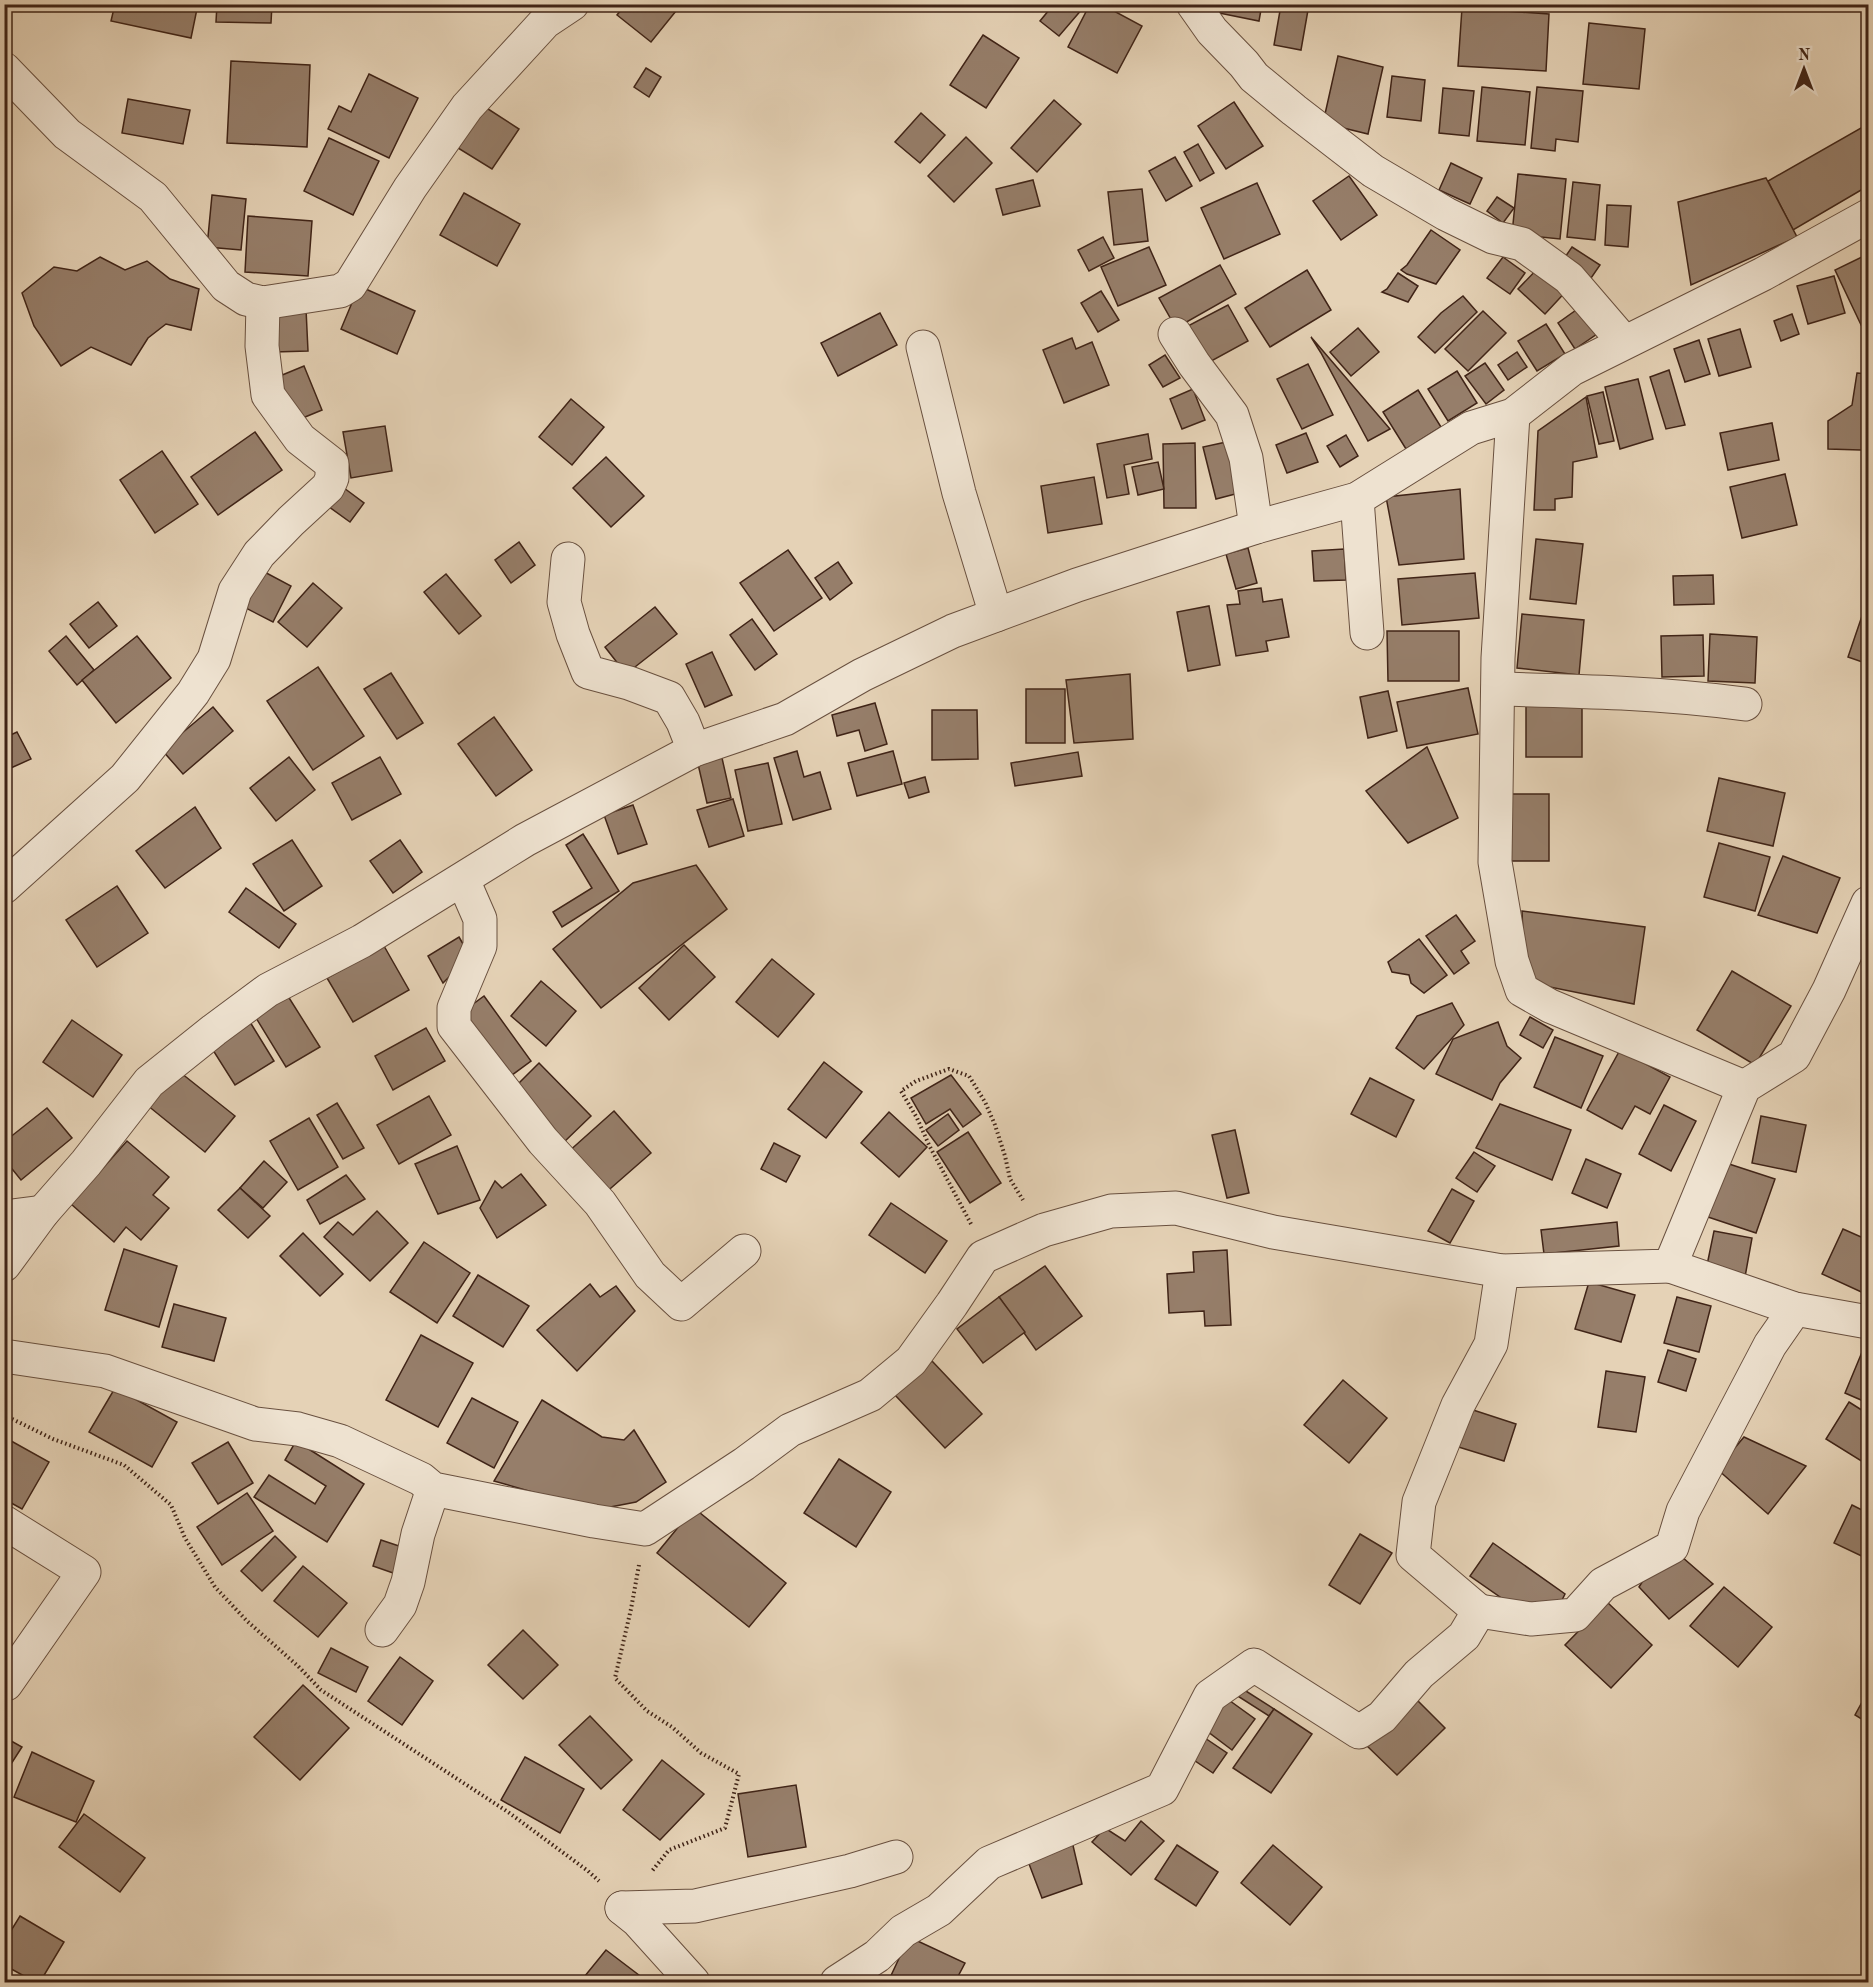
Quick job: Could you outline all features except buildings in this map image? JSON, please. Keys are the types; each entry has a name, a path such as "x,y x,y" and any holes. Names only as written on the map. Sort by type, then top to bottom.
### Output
{"street":[{"path":"4,69 67,134 153,197 226,286 246,299 263,303 340,291 350,285 410,188 467,107 545,22 572,4"},
{"path":"1192,4 1212,31 1254,77 1294,110 1372,171 1446,214 1493,237 1522,244 1569,278 1624,342"},
{"path":"4,1265 43,1212 86,1163 149,1082 268,990 362,941 525,840 694,750 785,719 872,670 952,631 1077,585 1256,527 1357,499 1472,428 1513,415 1572,369 1763,274 1869,216"},
{"path":"4,887 125,778 193,693 214,659 235,591 259,554 328,487 332,478 332,464 300,439 268,395 262,346 263,303"},
{"path":"1175,334 1232,415 1246,459 1256,527"},
{"path":"923,347 959,493 996,615"},
{"path":"1513,415 1498,689 1495,862 1512,961 1522,990 1550,1006 1744,1087"},
{"path":"1357,499 1367,633"},
{"path":"568,559 564,602 573,634 588,672 629,683 669,698 683,722 694,750"},
{"path":"1498,689 1676,696 1745,704"},
{"path":"463,880 480,919 480,946 454,1008 454,1026 543,1141 600,1203 650,1275 681,1304 744,1251"},
{"path":"1670,1266 1744,1087 1794,1056 1829,990 1869,903"},
{"path":"4,1356 105,1371 255,1424 298,1429 340,1441 422,1479 433,1489 645,1529 790,1431 870,1395 911,1361 983,1257 1044,1230 1111,1211 1176,1208 1273,1232 1502,1270 1670,1266 1795,1309 1869,1322"},
{"path":"4,1217 43,1212"},
{"path":"1502,1270 1491,1344 1458,1405 1419,1502 1413,1555 1479,1611 1531,1619 1575,1615 1604,1584 1672,1547 1683,1511 1770,1345 1795,1309"},
{"path":"382,1630 399,1605 408,1582 418,1534 433,1489"},
{"path":"4,1522 84,1572 6,1684"},
{"path":"837,1983 877,1956 903,1931 939,1910 989,1863 1162,1789 1210,1696 1254,1665 1359,1732 1382,1717 1419,1674 1464,1635 1479,1611"},
{"path":"622,1908 695,1906 850,1871 896,1857"},
{"path":"622,1908 637,1920 693,1983"}],"path":[{"path":"983,1257 982,1240 901,1091 916,1081 949,1069 969,1076 985,1102 995,1125 1010,1179 1044,1230"},
{"path":"4,1415 53,1439 124,1465 171,1505 185,1538 215,1587 247,1621 298,1666 321,1690 508,1812 588,1871 609,1891 622,1908 669,1850 725,1828 739,1774 701,1753 672,1727 647,1711 615,1678 632,1609 645,1529"}]}
